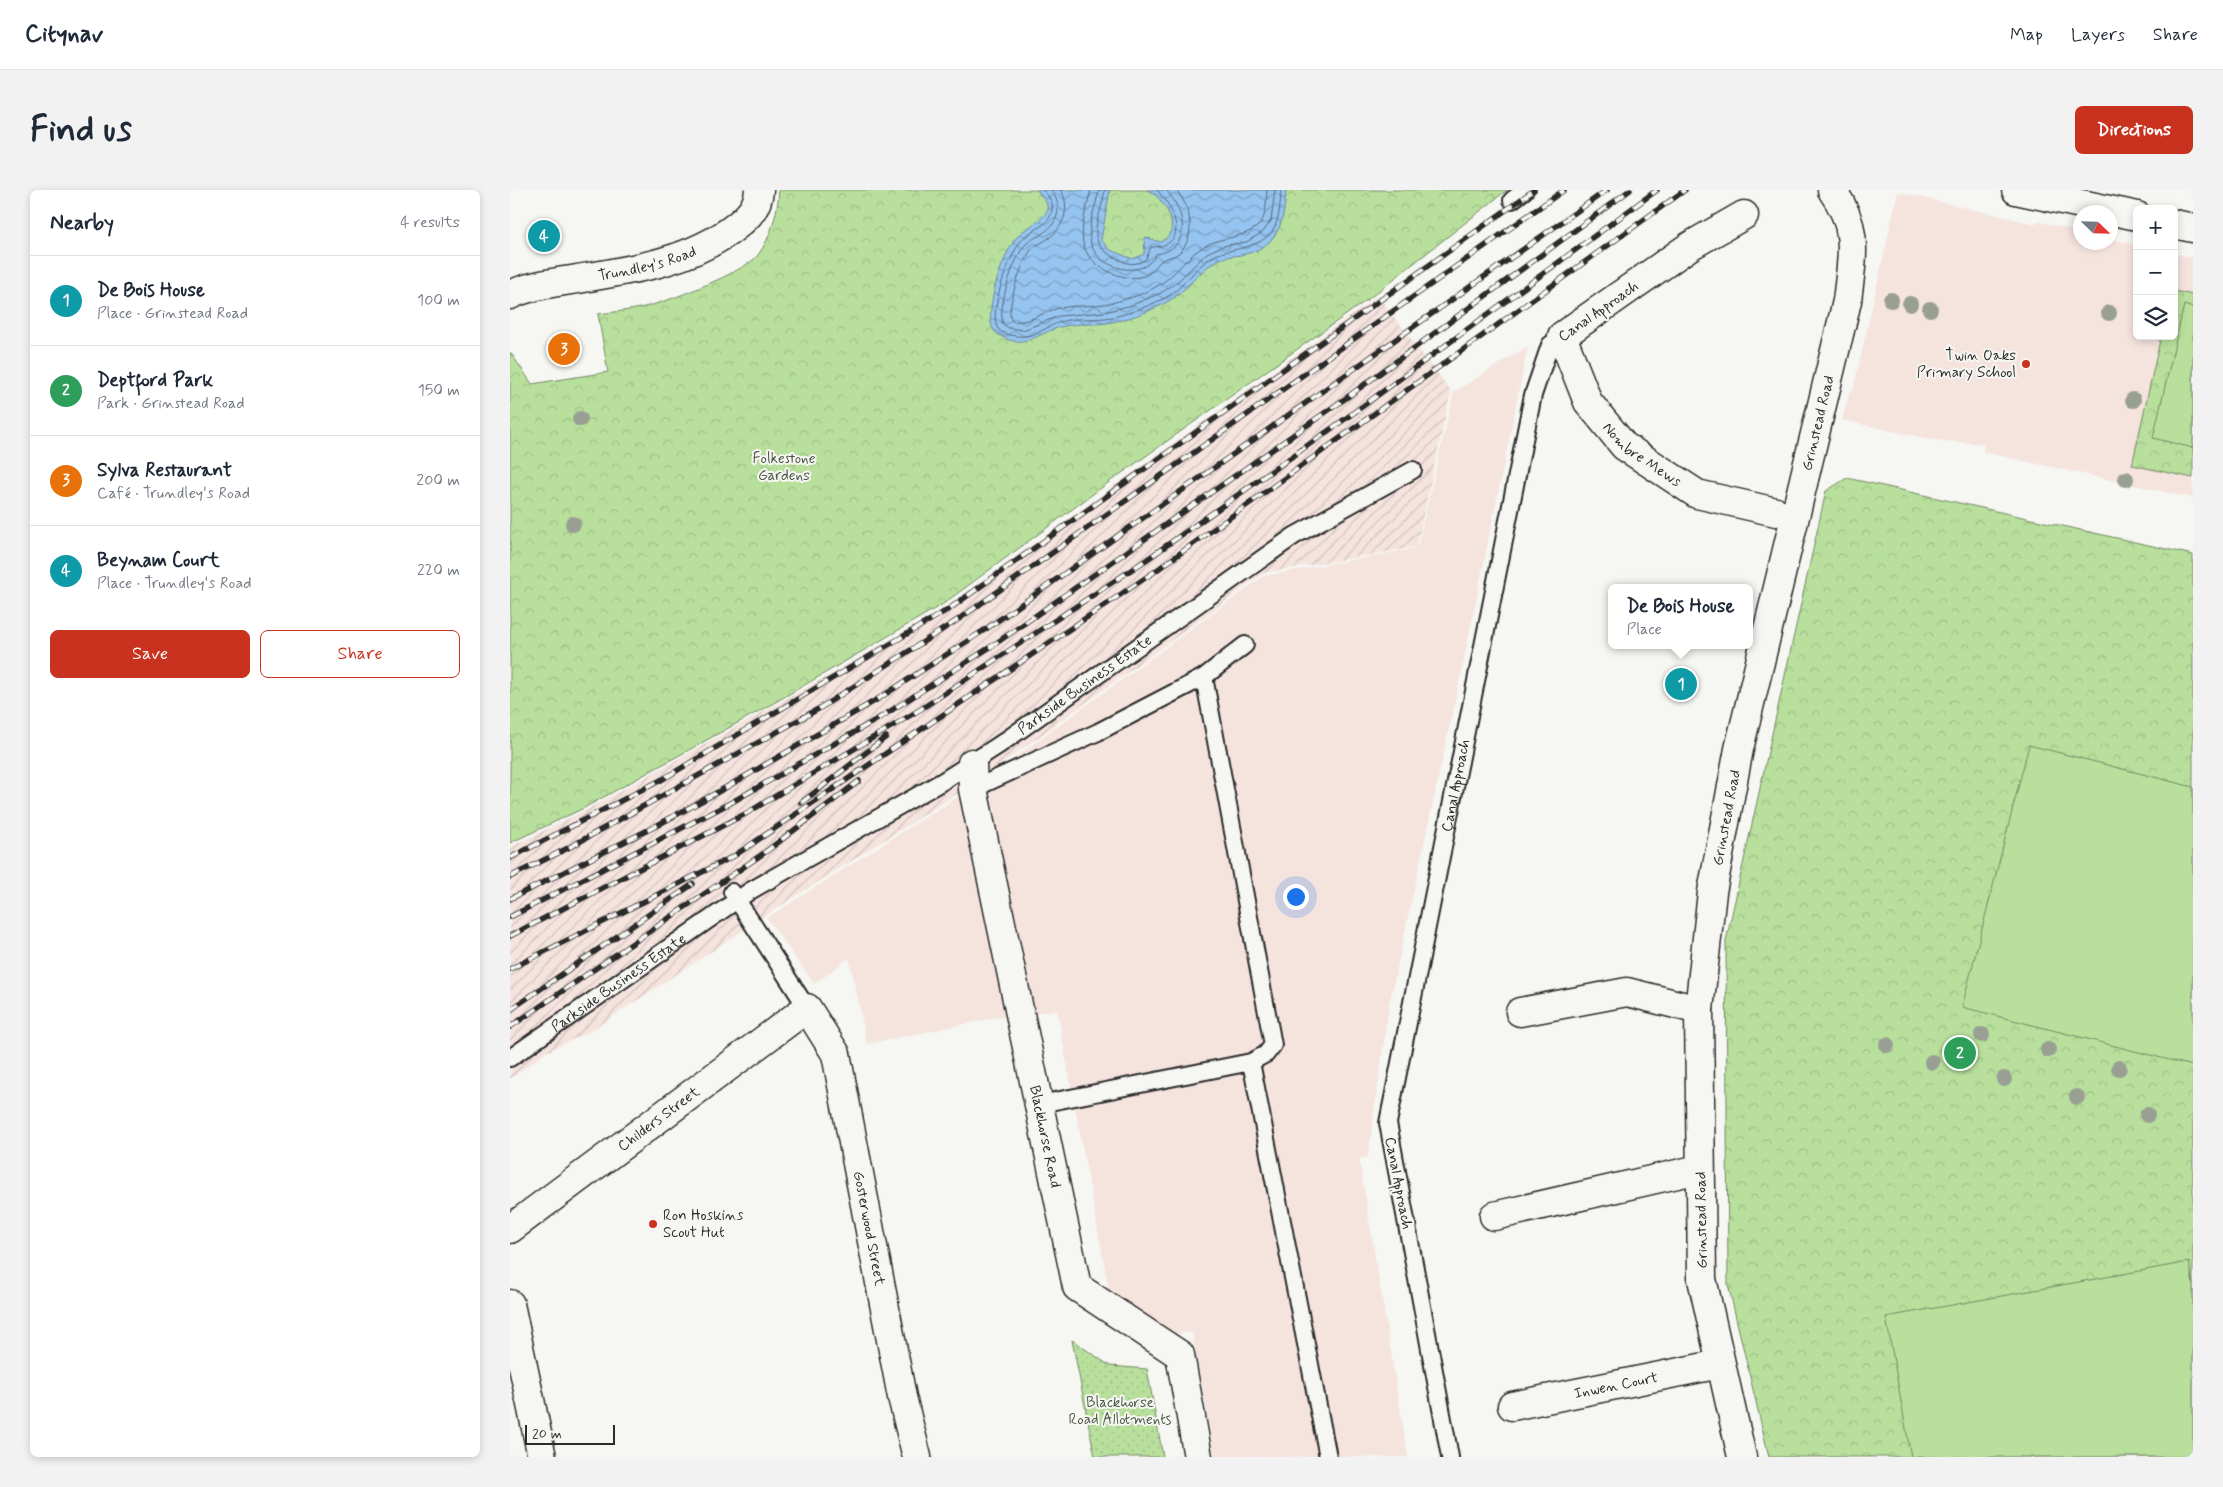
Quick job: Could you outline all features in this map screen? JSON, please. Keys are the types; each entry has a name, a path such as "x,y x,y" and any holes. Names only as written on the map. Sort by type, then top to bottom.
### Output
{"street":[{"name":"Trundley's Road","path":"510,294 534,286 620,272 693,252 714,242 744,220 754,208 759,190"},
{"name":"Grinstead Road","path":"1742,1457 1702,1279 1699,1010 1712,892 1739,749 1847,301 1854,242 1843,204 1832,190"},
{"path":"2016,190 2133,215"},
{"name":"Canal Approach","path":"1562,336 1690,246 1744,214"},
{"path":"2178,225 2193,228"},
{"name":"Nombre Mews","path":"1562,336 1588,402 1624,446 1697,494 1776,512"},
{"name":"Blackhorse Road","path":"973,776 1077,1287 1180,1355 1198,1457"},
{"path":"1520,1012 1627,992 1699,1010"},
{"name":"Childers Street","path":"510,1229 807,1008"},
{"name":"Gosterwood Street","path":"807,1008 836,1054 902,1397 918,1457"},
{"path":"1494,1216 1700,1169"},
{"path":"510,1304 542,1457"},
{"name":"Inwen Court","path":"1512,1406 1720,1364"}],"lane":[{"path":"1512,200 1525,190"},
{"name":"Canal Approach","path":"1450,1457 1388,1122 1533,395 1550,345 1562,336"},
{"name":"Parkside Business Estate","path":"510,1058 737,897 973,776 1294,536 1413,470"},
{"path":"973,776 1098,732 1204,677 1245,645"},
{"path":"1040,1104 1251,1062 1266,1054 1273,1045 1204,677"},
{"path":"737,897 807,1008"},
{"path":"1251,1062 1328,1457"}],"shaded area":[{"name":"Twin Oaks Primary School","path":"1898,192 2035,224 2037,221 2073,230 2073,250 2118,250 2118,241 2133,244 2133,340 2178,340 2178,255 2193,258 2193,498 1983,452 1984,444 1933,440 1842,420 1850,391 1853,391"},
{"path":"1378,296 1451,391 1416,547 1264,573 982,778 774,910 589,1032 546,1052 510,1079 510,847 586,810 835,672 946,607"},
{"path":"1528,346 1465,655 1389,1005 1368,1157 1359,1159 1408,1457 1215,1457 1192,1332 1176,1334 1109,1290 1057,1010 994,1018 867,1044 849,958 814,984 767,918 981,782 1264,576 1417,548 1454,392"}],"green space":[{"name":"Folkestone Gardens","path":"779,190 1507,190 1367,300 1112,480 943,604 779,700 584,808 510,843 510,352 532,384 608,372 598,314 638,308 669,299 705,286 751,262 767,241 777,207"},
{"path":"2178,292 2193,295 2193,478 2132,465 2160,340 2178,340"},
{"path":"2184,305 2193,308 2193,448 2153,438 2176,340 2178,340 2178,331"},
{"path":"1847,478 2193,555 2193,1457 1769,1457 1728,1284 1726,941 1826,491"},
{"path":"2029,745 2193,787 2193,1066 1962,1007"},
{"path":"2189,1262 2193,1284 2193,1457 1911,1457 1886,1317"},
{"name":"Blackhorse Road Allotments","path":"1072,1340 1110,1366 1147,1369 1163,1457 1095,1457"}],"water":[{"path":"1037,190 1110,190 1101,240 1110,250 1133,259 1144,254 1145,237 1160,242 1171,231 1169,215 1165,207 1160,200 1147,190 1286,190 1282,220 1279,228 1268,243 1260,249 1249,253 1217,260 1167,302 1122,320 1101,324 1065,326 1025,340 1009,340 999,335 992,327 991,313 994,290 1002,265 1012,244 1022,232 1042,218 1048,209 1046,202"}],"railway":[{"path":"510,858 663,779 949,609 1534,190"},
{"path":"510,877 570,847 820,708 959,619 1564,190"},
{"path":"510,899 654,827 878,699 986,629 1607,190"},
{"path":"510,917 732,802 881,717 995,644 1346,398 1630,190"},
{"path":"510,936 747,813 921,709 1146,560 1352,414 1657,190"},
{"path":"510,969 734,856 1154,572 1685,190"},
{"path":"801,803 886,737"},
{"path":"510,1027 764,853 859,781"},
{"path":"510,1010 693,884"}],"place":[{"name":"Beynam Court","path":"544,236"},
{"name":"Sylva Restaurant","path":"564,349"},
{"name":"Twin Oaks Primary School","path":"2026,364"},
{"name":"De Bois House","path":"1681,684"},
{"name":"Deptford Park","path":"1960,1053"},
{"name":"Ron Hoskins Scout Hut","path":"653,1224"}]}
